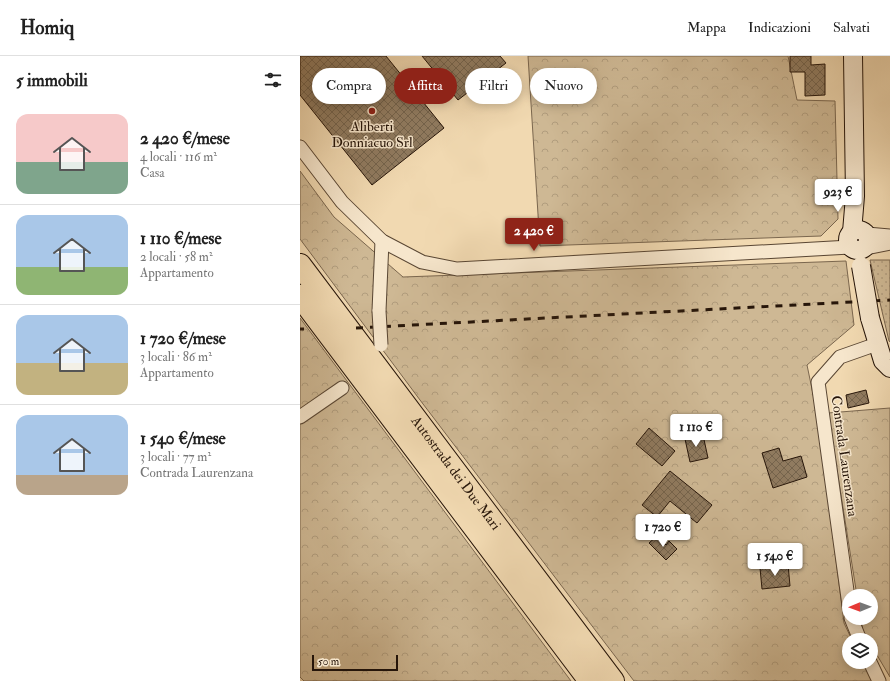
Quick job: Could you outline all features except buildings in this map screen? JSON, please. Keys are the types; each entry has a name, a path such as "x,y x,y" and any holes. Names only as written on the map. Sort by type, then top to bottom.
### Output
{"highway":[{"name":"Autostrada dei Due Mari","path":"300,265 613,681"},
{"name":"Autostrada dei Due Mari","path":"300,296 590,681"}],"main road":[{"path":"853,56 855,196 858,244 870,318 883,361 890,368"}],"street":[{"path":"300,147 342,202 382,241 422,262 457,269 806,250 858,244 890,243"},
{"path":"858,244 890,236"},
{"path":"381,345 379,311 382,241"},
{"name":"Contrada Laurenzana","path":"847,589 818,382 840,357 877,344"},
{"path":"300,417 342,388"},
{"path":"873,669 878,681"}],"green space":[{"path":"528,56 788,56 797,100 835,101 838,219 821,236 540,246 531,104 597,104 597,68 530,68 530,88"},
{"path":"300,171 334,217 403,277 846,261 854,325 807,365 818,418 842,607 842,625 845,625 849,633 842,633 842,669 866,669 872,681 634,681 420,400 300,239"},
{"path":"870,260 890,260 890,342 889,341"},
{"path":"300,318 571,681 304,681 300,677"},
{"path":"890,408 890,677 878,657 878,633 863,632 862,625 878,625 878,589 856,589 828,413"}],"railway":[{"path":"356,328 890,300"}],"place":[{"name":"Aliberti Donniacuo Srl","path":"372,111"}]}
